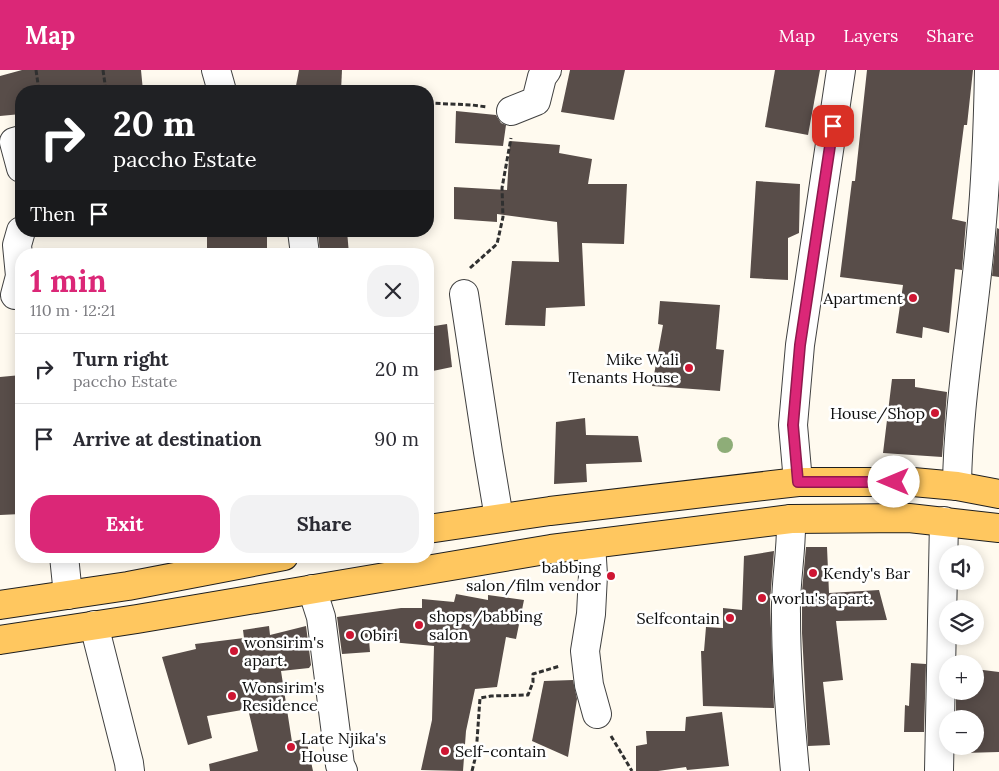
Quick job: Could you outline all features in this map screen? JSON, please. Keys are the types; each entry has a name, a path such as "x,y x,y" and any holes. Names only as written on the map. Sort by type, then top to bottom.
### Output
{"main road":[{"path":"434,528 591,506 798,482 913,482 957,486 999,494"},
{"path":"0,640 551,549 791,519 909,518 999,528"},
{"path":"0,605 128,586 248,563"}],"street":[{"path":"216,70 220,85"},
{"path":"511,111 536,101 542,77 547,70"},
{"path":"798,482 793,425 800,345 841,70"},
{"path":"957,486 958,443 981,234 988,139 990,70"},
{"path":"464,294 499,518"},
{"path":"791,519 792,541 786,613 795,771"},
{"path":"940,771 944,521"},
{"path":"591,544 593,576 591,614 585,652 589,685 597,714"},
{"path":"65,563 68,595"},
{"path":"312,589 321,617 340,765 343,771"},
{"path":"94,625 130,771"}],"path":[{"path":"36,70 38,85"},
{"path":"103,70 105,85"},
{"path":"434,103 472,105 511,111 516,117 502,188 503,217 498,244 466,272 464,276 464,294"},
{"path":"472,771 476,754 480,698 528,695 533,682 533,674 586,658"},
{"path":"597,714 632,771"}],"building":[{"path":"22,70 141,70 142,85 15,85 15,115 0,116 0,76"},
{"path":"299,70 342,70 341,85 296,85"},
{"path":"570,70 625,70 614,120 561,112"},
{"path":"775,70 820,70 808,135 765,127"},
{"path":"867,70 973,70 967,125 964,125 952,219 966,222 962,270 955,269 949,333 923,327 922,338 896,333 903,285 840,277 852,181 855,181"},
{"path":"456,111 496,115 501,123 506,125 503,146 455,143"},
{"path":"510,141 560,145 559,153 592,159 588,184 627,184 624,244 582,243 585,306 546,308 545,326 505,325 512,261 559,262 557,222 497,214 497,222 454,219 454,187 507,190"},
{"path":"756,181 800,184 799,233 788,238 788,280 750,278"},
{"path":"997,228 999,229 999,277 992,276"},
{"path":"207,237 267,237 267,248 207,248"},
{"path":"319,237 348,237 348,248 319,248"},
{"path":"660,301 720,305 716,349 724,350 720,391 652,386 663,325 658,324"},
{"path":"447,324 452,367 434,371 434,326"},
{"path":"15,376 15,514 0,515 0,377"},
{"name":"House/Shop","path":"892,379 915,379 915,387 947,392 942,457 883,453"},
{"path":"585,418 586,435 638,436 642,462 586,464 587,482 554,484 556,422"},
{"path":"806,547 827,547 829,593 879,590 887,620 836,621 843,680 823,682 830,745 808,746 802,633 802,591"},
{"path":"774,551 770,602 774,708 703,706 701,651 704,651 706,627 723,628 723,608 742,610 744,556"},
{"path":"456,594 488,600 488,595 524,600 516,639 506,637 497,687 475,689 466,731 463,771 421,770 432,720 434,646 369,640 370,652 342,654 337,617 401,608 422,608 422,599 454,602"},
{"path":"269,626 270,635 306,626 311,665 309,668 281,671 292,742 306,738 313,771 210,771 209,764 258,751 248,709 207,716 212,738 188,745 162,657 196,649 195,644 244,638 243,630"},
{"path":"911,663 926,664 924,732 904,732 905,705 909,706"},
{"path":"984,670 999,672 999,752 984,752 984,710 956,710 956,700 984,700"},
{"path":"573,680 577,699 568,757 532,741 544,681"},
{"path":"722,712 729,766 687,770 686,767 658,771 636,771 636,746 647,744 646,731 685,731 686,717"}],"place":[{"name":"Apartment","path":"913,298"},
{"name":"Mike Wali Tenants House","path":"689,368"},
{"name":"House/Shop","path":"935,413"},
{"name":"Kendy's Bar","path":"813,573"},
{"name":"babbing salon/film vendor","path":"611,576"},
{"name":"worlu's apart.","path":"762,598"},
{"name":"Selfcontain","path":"730,618"},
{"name":"shops/babbing salon","path":"419,625"},
{"name":"Obiri","path":"350,635"},
{"name":"wonsirim's apart.","path":"234,651"},
{"name":"Wonsirim's Residence","path":"232,696"},
{"name":"Late Njika's House","path":"291,747"},
{"name":"Self-contain","path":"445,751"}],"route":[{"path":"833,126 800,345 793,425 798,482 894,482"}]}
